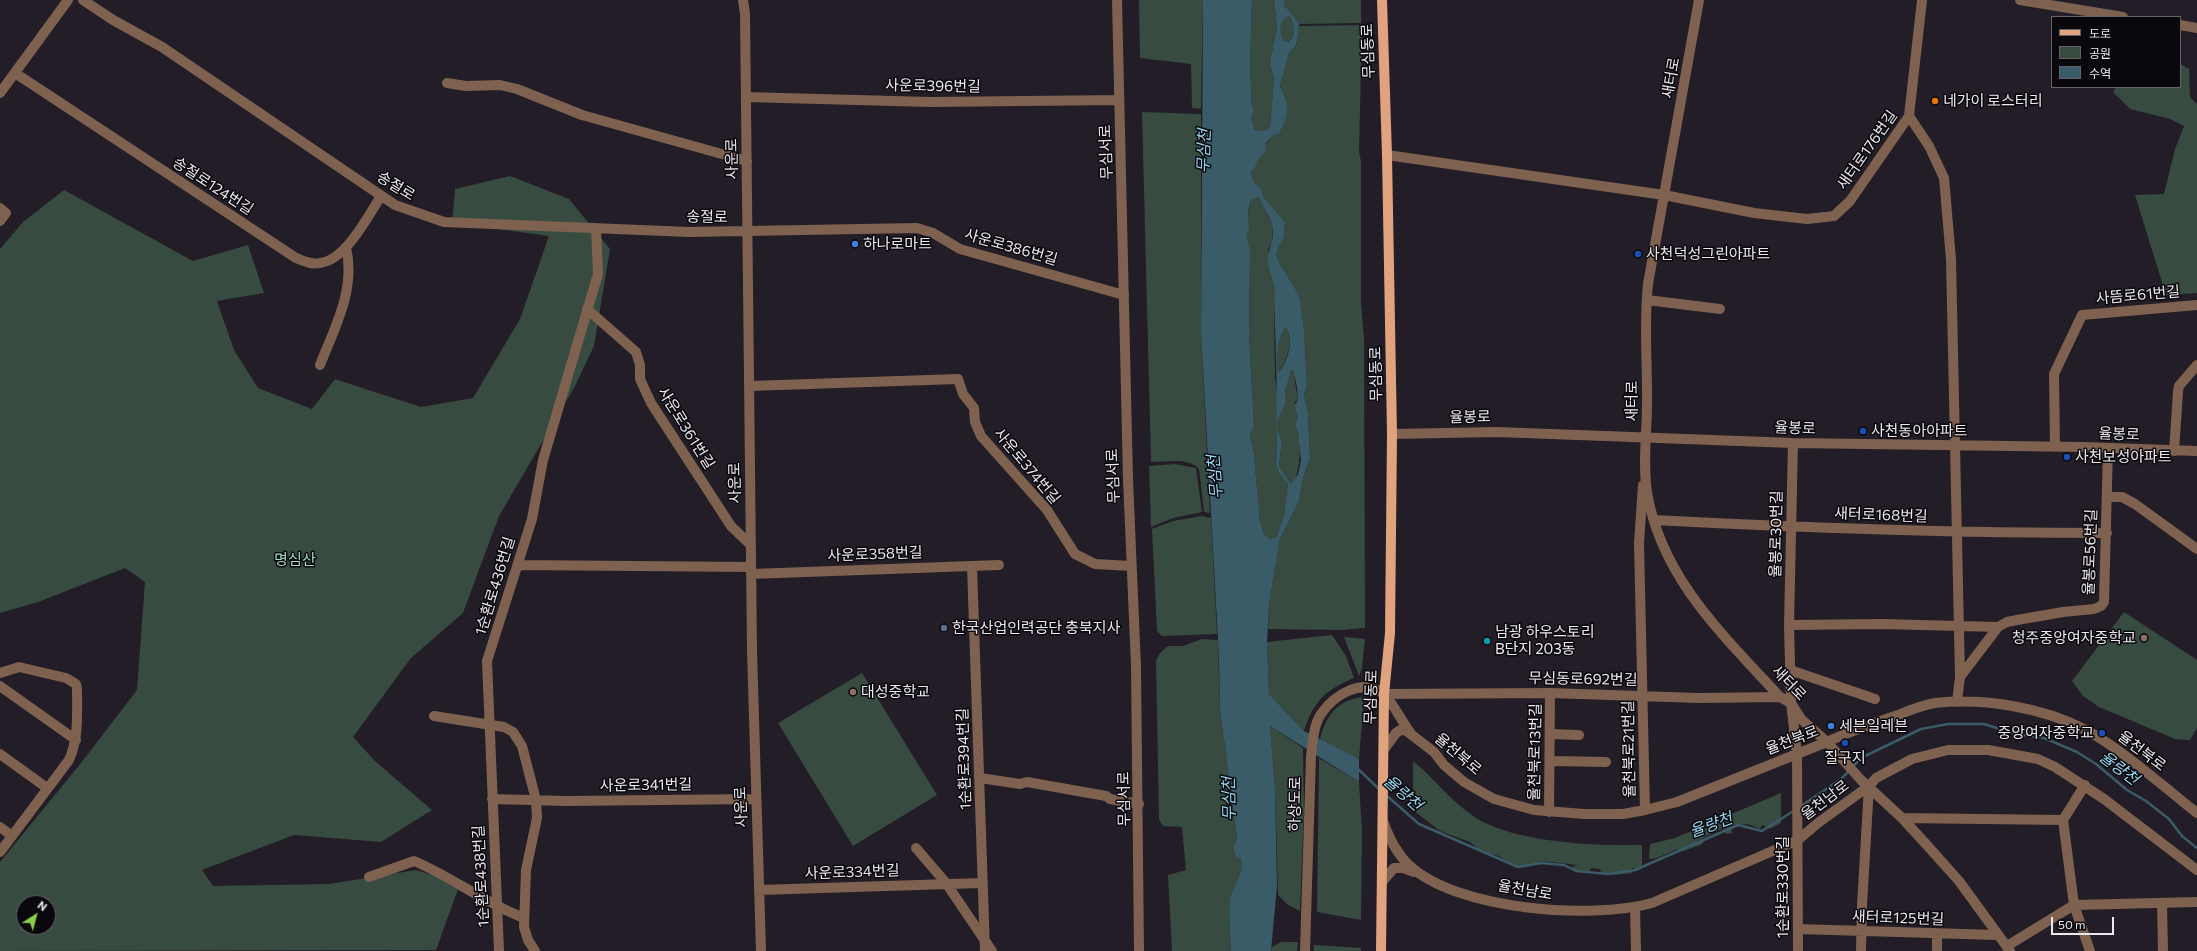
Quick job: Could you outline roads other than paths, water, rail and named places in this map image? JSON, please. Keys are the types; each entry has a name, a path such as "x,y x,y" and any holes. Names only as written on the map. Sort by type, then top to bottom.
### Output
{"main road":[{"name":"무심동로","path":"1382,0 1387,155 1392,434 1390,633 1384,694 1385,748 1383,821"},
{"path":"1381,951 1383,821"}],"street":[{"path":"0,93 68,0"},
{"name":"송절로","path":"83,0 113,20 162,47 395,205 444,222 748,233"},
{"name":"사운로","path":"743,0 745,14 751,570 761,951"},
{"name":"무심서로","path":"1117,0 1131,566 1136,666 1139,804 1139,951"},
{"name":"새터로","path":"1699,0 1647,300 1647,491 1660,542 1679,577 1710,619 1780,697 1791,703 1801,719 1827,742 1837,755 1861,780 1902,818 1959,882 2008,949"},
{"name":"새터로176번길","path":"1664,195 1754,213 1799,218 1834,216 1850,201 1909,116 1922,0"},
{"path":"2020,0 2117,16"},
{"path":"2181,25 2197,28"},
{"name":"송절로124번길","path":"15,73 296,258 309,263 320,264 337,256 346,247 381,196"},
{"path":"447,83 466,86 500,85 517,89 582,115 747,161"},
{"name":"사운로396번길","path":"746,97 930,102 1119,100"},
{"path":"1909,116 1929,146 1943,172 1951,259 1960,677 1957,702"},
{"path":"1387,155 1664,195"},
{"path":"0,208 6,213 0,221"},
{"name":"1순환로436번길","path":"492,799 487,661 532,519 543,460 598,274 596,228"},
{"name":"사운로386번길","path":"748,233 918,228 933,233 960,249 1124,295"},
{"path":"320,365 346,299 350,265 346,247"},
{"path":"1647,300 1720,309"},
{"name":"사뜸로61번길","path":"2055,447 2054,374 2082,315 2197,305"},
{"name":"사운로361번길","path":"587,309 636,352 640,364 640,379 651,403 731,526 751,545"},
{"path":"2174,451 2179,386 2197,365"},
{"name":"사운로374번길","path":"750,386 958,379 963,394 974,408 975,422 981,436 1047,510 1074,554 1095,564 1131,566"},
{"name":"율봉로","path":"1392,434 1497,432 1793,444 2055,447 2197,451"},
{"name":"율봉로30번길","path":"1793,444 1789,625 1791,703 1797,753 1797,770"},
{"name":"율봉로56번길","path":"1789,625 1882,624 1998,627 2007,622 2063,612 2094,609 2101,606 2104,602 2107,533 2108,448"},
{"name":"율천북로21번길","path":"1645,810 1639,542 1646,453"},
{"path":"2107,497 2122,497 2135,504 2197,549"},
{"name":"새터로168번길","path":"1654,520 1792,528 1957,533 2107,533"},
{"path":"1639,542 1641,537 1648,534 1660,542"},
{"name":"사운로358번길","path":"518,565 751,570 999,565"},
{"name":"1순환로394번길","path":"972,566 985,951"},
{"path":"1960,677 1998,627"},
{"path":"0,673 18,667 71,680 77,689 76,740 69,760 0,852"},
{"path":"1790,670 1875,699"},
{"path":"0,686 76,740"},
{"name":"하상도로","path":"1305,951 1310,830 1311,756 1314,729 1320,714 1343,693 1357,687 1367,687 1384,694"},
{"name":"무심동로692번길","path":"1384,694 1550,693 1698,698 1780,697"},
{"name":"율천북로13번길","path":"1549,812 1551,761 1550,693"},
{"path":"1384,694 1400,720 1414,737"},
{"name":"율천북로","path":"1414,737 1434,752 1454,774 1481,792 1513,805 1549,812 1607,814 1645,810 1677,802 1846,733 1934,703 1957,702 2029,709 2054,716 2086,730 2120,753 2197,814"},
{"path":"434,716 504,727 519,739 530,771 538,818 526,870 524,918 524,927 528,940 534,951"},
{"path":"1385,748 1396,733 1402,729 1414,737"},
{"path":"1551,734 1579,734"},
{"name":"율천남로","path":"1422,875 1455,891 1530,908 1554,911 1635,907 1652,903 1798,840 1818,823 1869,786 1876,778 1912,759 1930,753 1962,749 1988,750 2038,759 2072,776 2197,870"},
{"path":"0,754 48,788"},
{"path":"1551,761 1606,762"},
{"name":"1순환로330번길","path":"1797,770 1798,951"},
{"path":"980,778 1020,784 1027,782 1041,784 1106,796 1110,799 1139,804"},
{"path":"2085,785 2063,820 2074,905 2090,951"},
{"path":"1861,951 1869,786"},
{"path":"492,799 536,800"},
{"name":"1순환로438번길","path":"492,799 499,951"},
{"name":"사운로341번길","path":"536,800 756,799"},
{"path":"1902,818 2063,820"},
{"path":"1383,821 1398,853 1422,875"},
{"path":"0,827 12,836"},
{"name":"사운로334번길","path":"916,848 946,883"},
{"path":"369,877 414,861 460,884 497,906 524,918"},
{"path":"1382,882 1394,868 1403,868 1422,875"},
{"path":"946,883 992,951"},
{"name":"사운로334번길","path":"759,890 982,883"},
{"path":"2008,949 2074,905 2197,902"},
{"path":"2162,904 2163,951"},
{"path":"1635,907 1636,951"},
{"name":"새터로125번길","path":"1798,929 1998,935"},
{"path":"1937,934 1937,951"}],"water":[{"name":"무심천","path":"1203,0 1252,0 1250,69 1252,106 1254,110 1251,117 1254,129 1265,131 1270,127 1274,79 1271,68 1271,56 1277,28 1274,0 1284,0 1284,5 1300,24 1298,26 1298,38 1296,45 1295,48 1289,53 1280,86 1287,104 1285,122 1279,134 1274,135 1266,143 1265,152 1258,160 1254,170 1250,172 1254,182 1261,188 1264,198 1285,222 1284,237 1276,253 1280,264 1299,295 1304,328 1307,386 1304,394 1308,413 1310,458 1303,478 1299,501 1280,539 1269,604 1267,642 1269,694 1304,731 1359,759 1359,782 1270,726 1275,789 1277,886 1271,951 1231,951 1229,914 1230,900 1239,877 1241,863 1240,857 1236,859 1233,846 1237,839 1220,710 1219,658 1201,332","holes":["1289,16 1293,25 1293,36 1289,42 1284,41 1281,34 1282,23","1258,197 1260,199 1273,228 1273,237 1268,260 1275,288 1277,402 1276,465 1279,472 1288,484 1284,515 1277,536 1271,539 1264,535 1260,522 1254,454 1250,435 1254,426 1249,334 1250,250 1246,234 1249,231 1249,211 1251,200","1285,327 1290,337 1290,344 1285,363 1278,373 1278,349 1280,338","1293,370 1297,387 1298,400 1295,405 1298,419 1295,424 1298,434 1301,460 1298,474 1291,484 1279,466 1282,441 1277,427 1278,419 1285,405 1285,392 1291,371"]}],"waterway":[{"name":"율량천","path":"1853,766 1863,757 1921,729 1948,724 1984,724 2016,734 2044,738 2077,752 2096,764 2127,790 2146,801 2169,819 2182,836 2197,848"},
{"name":"율량천","path":"1358,769 1379,789"},
{"name":"율량천","path":"1801,806 1841,779 1850,770"},
{"name":"율량천","path":"1386,795 1419,824 1518,867 1541,863 1564,865 1576,871 1608,874 1635,870 1738,825 1762,831 1795,810"}],"place":[{"name":"네가이 로스터리","path":"1935,101"},
{"name":"하나로마트","path":"855,244"},
{"name":"사천덕성그린아파트","path":"1638,254"},
{"name":"사천동아아파트","path":"1863,431"},
{"name":"사천보성아파트","path":"2067,457"},
{"name":"한국산업인력공단 충북지사","path":"944,628"},
{"name":"청주중앙여자중학교","path":"2144,638"},
{"name":"남광 하우스토리 B단지 203동","path":"1487,641"},
{"name":"대성중학교","path":"853,692"},
{"name":"세븐일레븐","path":"1831,726"},
{"name":"중앙여자중학교","path":"2102,733"},
{"name":"질구지","path":"1845,743"}],"park label":[{"name":"명심산","path":"295,560"}]}
